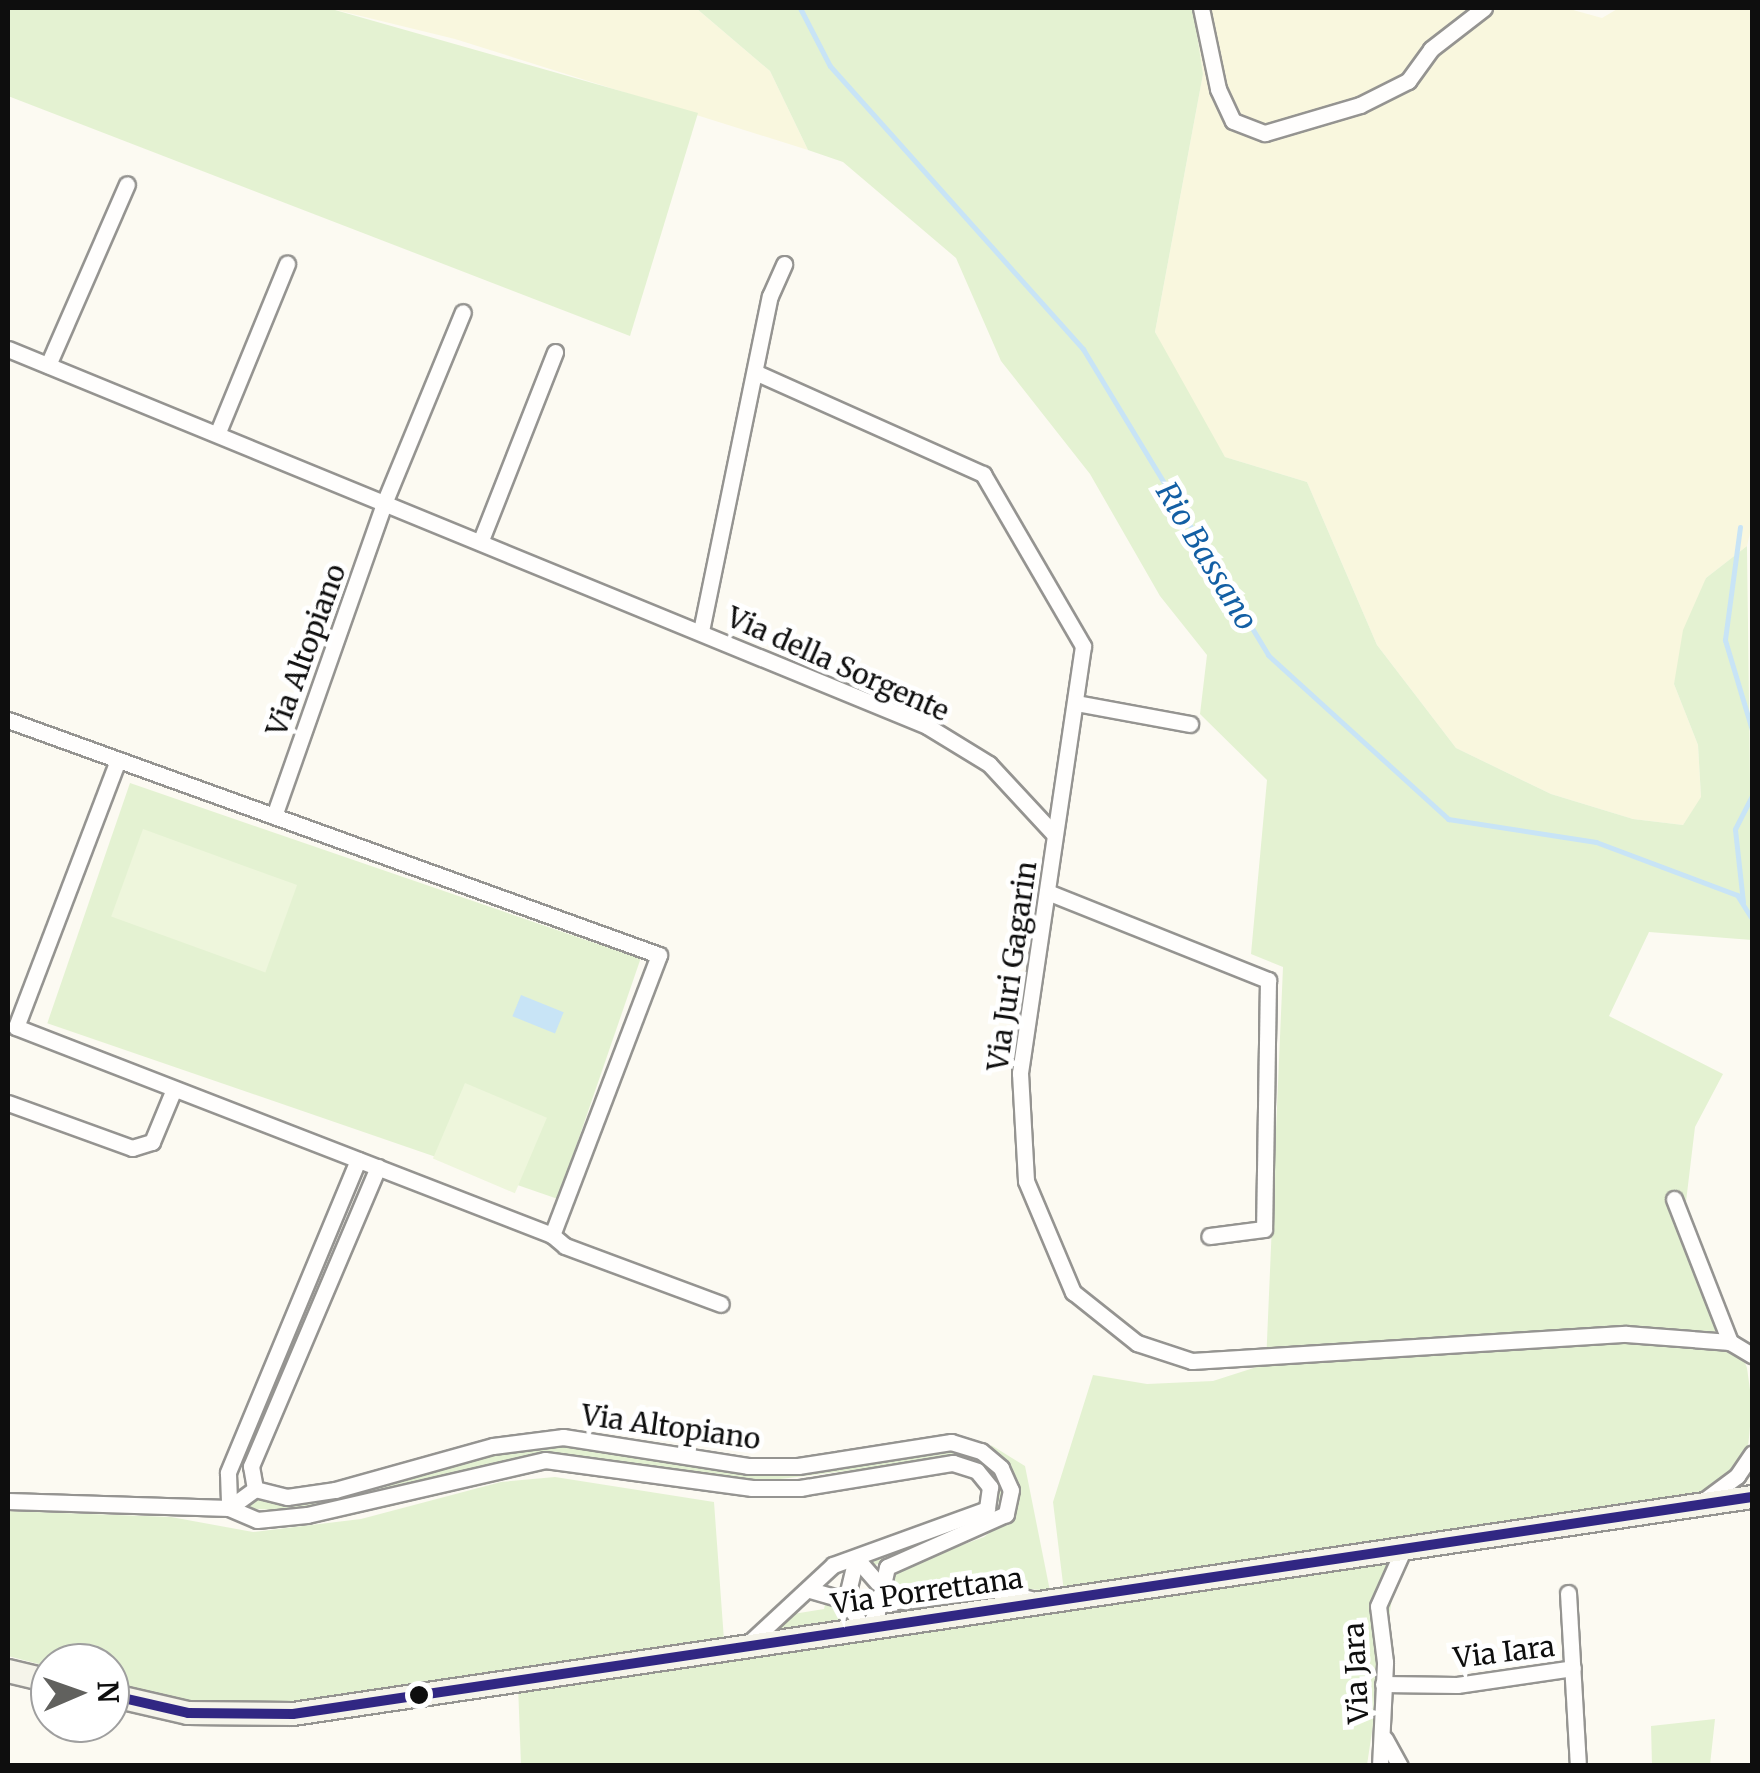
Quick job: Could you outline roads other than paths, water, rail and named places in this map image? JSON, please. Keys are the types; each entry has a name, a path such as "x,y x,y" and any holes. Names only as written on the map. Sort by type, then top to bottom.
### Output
{"main road":[{"name":"Via Porrettana","path":"130,1699 188,1713 294,1714 1752,1498"}],"street":[{"path":"1201,8 1218,90 1233,121 1265,134 1360,104 1408,80 1431,50 1484,8"},
{"path":"48,366 127,184"},
{"path":"218,432 288,264"},
{"path":"701,632 770,296 784,264"},
{"name":"Via Altopiano","path":"274,816 386,501 463,312"},
{"path":"8,350 481,540 555,352"},
{"name":"Via Juri Gagarin","path":"757,373 983,474 1083,646 1053,834 1050,893 1020,1073 1026,1180 1073,1292 1136,1342 1216,1363 1575,1335 1741,1349"},
{"name":"Via della Sorgente","path":"481,540 927,726 989,764 1053,834"},
{"path":"1076,703 1190,724"},
{"path":"8,720 659,955 552,1234"},
{"path":"118,760 16,1028 552,1234 565,1246 721,1304"},
{"path":"1050,893 1268,980 1264,1229 1209,1236"},
{"path":"8,1104 132,1148 152,1142 174,1089"},
{"path":"230,1508 228,1473 358,1160"},
{"path":"230,1508 255,1489 252,1466 378,1167"},
{"path":"1674,1199 1752,1370"},
{"name":"Via Altopiano","path":"255,1489 288,1497 335,1490 492,1446 563,1436 748,1466 798,1466 951,1442 982,1451 1001,1468 1011,1490 1006,1514 887,1567 879,1589"},
{"path":"1698,1504 1738,1476 1752,1454"},
{"name":"Via Altopiano","path":"8,1500 230,1508 257,1520 307,1515 544,1460 752,1488 800,1488 953,1464 977,1472 990,1486 988,1510 834,1565 742,1650"},
{"name":"Via Jara","path":"1380,1766 1385,1739 1378,1606 1403,1550"},
{"path":"856,1558 879,1589 896,1600 996,1590 1048,1604"},
{"path":"846,1600 856,1558"},
{"path":"865,1631 879,1589"},
{"path":"810,1590 846,1600 865,1631"},
{"path":"1568,1594 1578,1766"},
{"name":"Via Iara","path":"1383,1684 1457,1685 1572,1668"},
{"name":"Via Jara","path":"1385,1739 1400,1766"}],"water":[{"path":"521,995 564,1012 555,1034 512,1016"}],"waterway":[{"name":"Rio Bassano","path":"800,8 830,66 1083,349 1268,655 1448,819 1596,842 1737,895 1751,917"},
{"path":"1740,527 1725,640 1752,730"},
{"path":"1743,902 1735,829 1752,795"}]}
